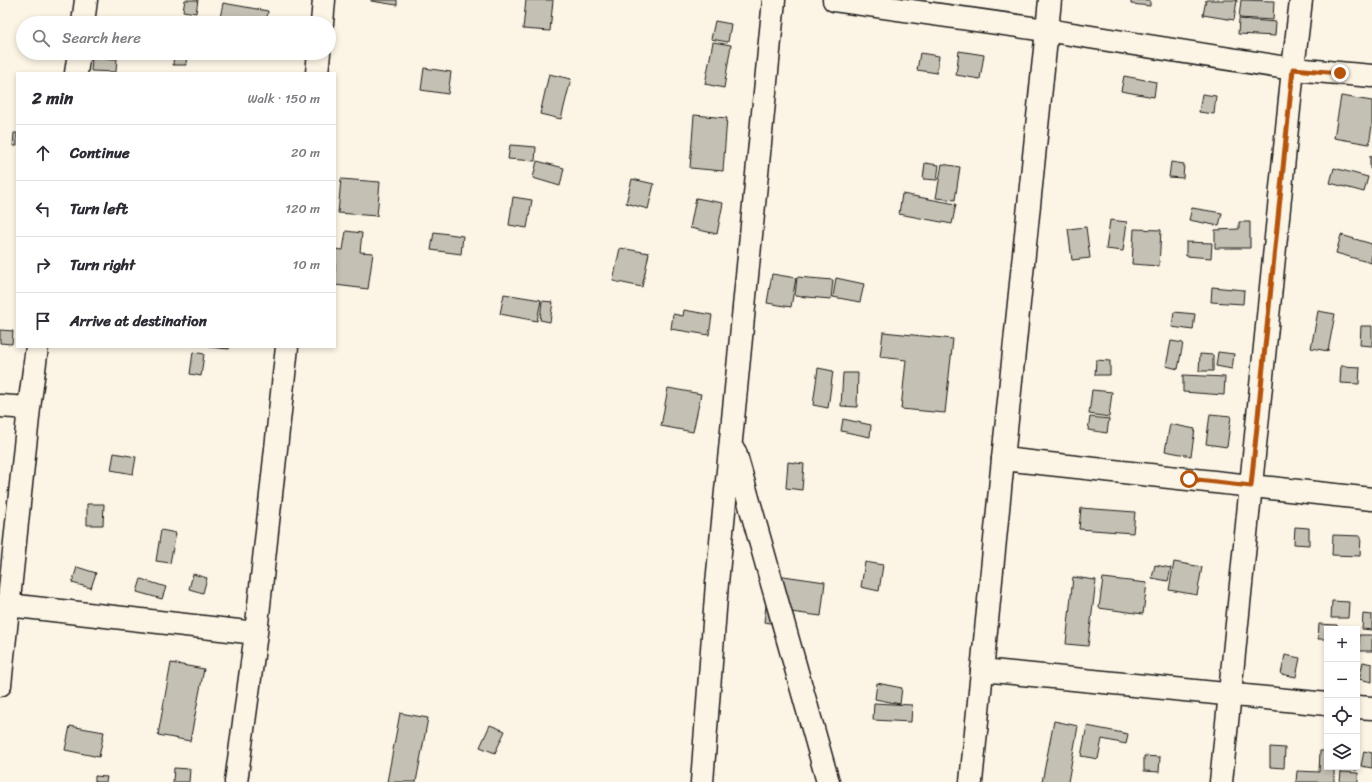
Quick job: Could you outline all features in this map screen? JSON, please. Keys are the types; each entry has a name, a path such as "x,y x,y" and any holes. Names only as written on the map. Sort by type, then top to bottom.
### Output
{"street":[{"path":"84,16 86,0"},
{"path":"323,16 324,0"},
{"path":"702,782 717,583 774,0"},
{"path":"834,0 1046,30 1293,69 1372,76"},
{"path":"971,782 1050,0"},
{"path":"1221,782 1293,69 1302,0"},
{"path":"76,72 78,60"},
{"path":"317,72 318,60"},
{"path":"0,685 29,408 37,348"},
{"path":"236,782 256,633 287,348"},
{"path":"0,406 29,408"},
{"path":"731,439 828,782"},
{"path":"1003,459 1372,500"},
{"path":"8,604 256,633"},
{"path":"982,670 1324,704"},
{"path":"1360,707 1372,708"}],"building":[{"path":"185,0 198,0 196,13 183,11"},
{"path":"397,0 397,5 371,1"},
{"path":"526,0 553,0 550,31 523,29"},
{"path":"1131,0 1150,0 1150,6 1131,4"},
{"path":"1206,0 1237,0 1234,20 1203,15"},
{"path":"1241,0 1274,1 1273,20 1239,18"},
{"path":"223,3 268,11 267,16 220,16"},
{"path":"1239,19 1276,22 1275,36 1238,34"},
{"path":"715,21 731,24 728,42 711,39"},
{"path":"713,42 731,45 724,88 705,84"},
{"path":"959,51 984,55 980,79 956,75"},
{"path":"920,53 939,56 937,73 917,70"},
{"path":"92,60 117,60 116,72 91,71"},
{"path":"173,60 186,60 186,65 173,65"},
{"path":"424,68 451,72 448,94 421,90"},
{"path":"549,74 571,79 561,119 540,114"},
{"path":"1124,76 1156,82 1154,97 1121,91"},
{"path":"1202,94 1216,96 1214,114 1199,112"},
{"path":"1341,96 1372,101 1372,126 1369,144 1334,138"},
{"path":"694,115 727,118 723,171 690,168"},
{"path":"14,133 16,133 16,146 13,146"},
{"path":"510,145 536,147 535,161 508,159"},
{"path":"1370,156 1372,156 1372,169 1370,169"},
{"path":"537,161 564,168 560,186 533,178"},
{"path":"1171,162 1184,164 1183,178 1169,177"},
{"path":"925,163 939,165 937,180 923,179"},
{"path":"942,164 960,167 955,200 936,198"},
{"path":"1334,168 1368,177 1364,192 1330,183"},
{"path":"341,179 380,182 377,216 338,213"},
{"path":"632,179 654,184 648,209 626,203"},
{"path":"902,194 956,204 952,224 899,214"},
{"path":"513,197 532,200 527,228 509,225"},
{"path":"696,198 723,203 717,234 690,228"},
{"path":"1192,208 1222,213 1219,226 1189,220"},
{"path":"1110,220 1127,222 1123,251 1106,249"},
{"path":"1239,222 1250,222 1250,248 1215,248 1215,230 1239,229"},
{"path":"1086,227 1090,258 1072,260 1068,229"},
{"path":"1134,229 1161,230 1159,266 1132,264"},
{"path":"346,231 362,233 360,252 373,253 368,289 336,285 336,249 343,250"},
{"path":"434,232 463,236 461,254 431,250"},
{"path":"1341,235 1372,244 1371,263 1336,253"},
{"path":"1186,242 1212,243 1211,258 1186,256"},
{"path":"620,248 649,253 642,287 613,281"},
{"path":"772,274 796,278 791,307 767,303"},
{"path":"797,277 833,280 831,299 795,296"},
{"path":"836,278 864,284 860,302 833,297"},
{"path":"1212,287 1244,290 1243,304 1211,302"},
{"path":"504,294 541,300 537,321 500,314"},
{"path":"542,301 553,302 550,322 540,320"},
{"path":"684,310 712,315 709,335 671,329 673,314 683,316"},
{"path":"1318,311 1335,314 1328,351 1311,348"},
{"path":"1174,312 1195,314 1193,330 1172,327"},
{"path":"1361,326 1372,326 1372,346 1360,345"},
{"path":"0,330 13,331 12,344 0,343"},
{"path":"883,332 953,339 945,413 901,409 906,360 880,357"},
{"path":"1171,341 1183,343 1178,369 1166,366"},
{"path":"193,352 204,354 201,376 190,374"},
{"path":"1218,352 1234,354 1232,369 1216,366"},
{"path":"1200,354 1213,355 1213,371 1199,371"},
{"path":"1096,360 1110,361 1110,375 1095,375"},
{"path":"1341,366 1360,367 1359,384 1340,383"},
{"path":"818,368 833,371 828,408 813,405"},
{"path":"843,373 858,373 857,407 841,406"},
{"path":"1183,375 1225,377 1224,395 1183,392"},
{"path":"668,388 701,394 693,432 661,426"},
{"path":"1092,390 1112,392 1109,417 1089,414"},
{"path":"1210,414 1231,416 1227,447 1206,444"},
{"path":"1090,417 1109,419 1107,433 1088,430"},
{"path":"843,419 871,425 870,437 841,431"},
{"path":"1170,424 1195,429 1191,456 1165,451"},
{"path":"114,453 136,457 133,474 111,470"},
{"path":"788,462 804,464 802,490 786,488"},
{"path":"87,504 104,504 103,525 87,525"},
{"path":"1081,508 1135,512 1133,533 1079,529"},
{"path":"1295,527 1309,528 1309,545 1294,544"},
{"path":"161,530 176,533 170,563 156,561"},
{"path":"1333,535 1361,536 1360,556 1332,555"},
{"path":"865,562 883,565 879,591 861,587"},
{"path":"1174,562 1202,567 1197,595 1169,590"},
{"path":"1155,565 1171,568 1168,581 1152,578"},
{"path":"77,567 96,573 91,588 72,583"},
{"path":"193,574 207,578 203,593 189,589"},
{"path":"770,574 825,582 821,616 790,612 788,626 764,622"},
{"path":"1073,577 1096,580 1088,646 1066,644"},
{"path":"1103,578 1147,583 1143,614 1099,608"},
{"path":"141,579 166,587 162,599 137,592"},
{"path":"1332,601 1349,602 1348,618 1331,618"},
{"path":"1363,614 1372,615 1372,630 1362,629"},
{"path":"1319,624 1337,625 1324,626 1324,639 1318,639"},
{"path":"1360,635 1372,635 1372,651 1360,651"},
{"path":"1285,655 1300,658 1296,677 1281,674"},
{"path":"1363,662 1372,664 1372,682 1360,679"},
{"path":"171,663 204,669 190,741 158,735"},
{"path":"877,683 902,688 900,704 875,699"},
{"path":"874,703 912,705 911,722 873,720"},
{"path":"400,713 428,718 416,782 387,782"},
{"path":"1054,721 1078,726 1068,782 1042,782"},
{"path":"490,725 505,731 495,753 480,747"},
{"path":"70,726 104,732 99,757 65,750"},
{"path":"1087,726 1128,734 1126,744 1102,739 1098,759 1081,756"},
{"path":"1270,747 1285,748 1284,768 1270,767"},
{"path":"1320,751 1324,751 1324,770 1334,770 1334,782 1296,782 1297,771 1319,772"},
{"path":"1364,751 1372,753 1372,768 1361,766"},
{"path":"1144,756 1160,757 1159,772 1144,771"},
{"path":"174,768 190,769 189,782 173,782"},
{"path":"1341,772 1358,773 1358,782 1340,782"},
{"path":"95,776 107,777 106,782 95,782"}],"route":[{"path":"1189,479 1251,486 1293,69 1340,73"}]}
